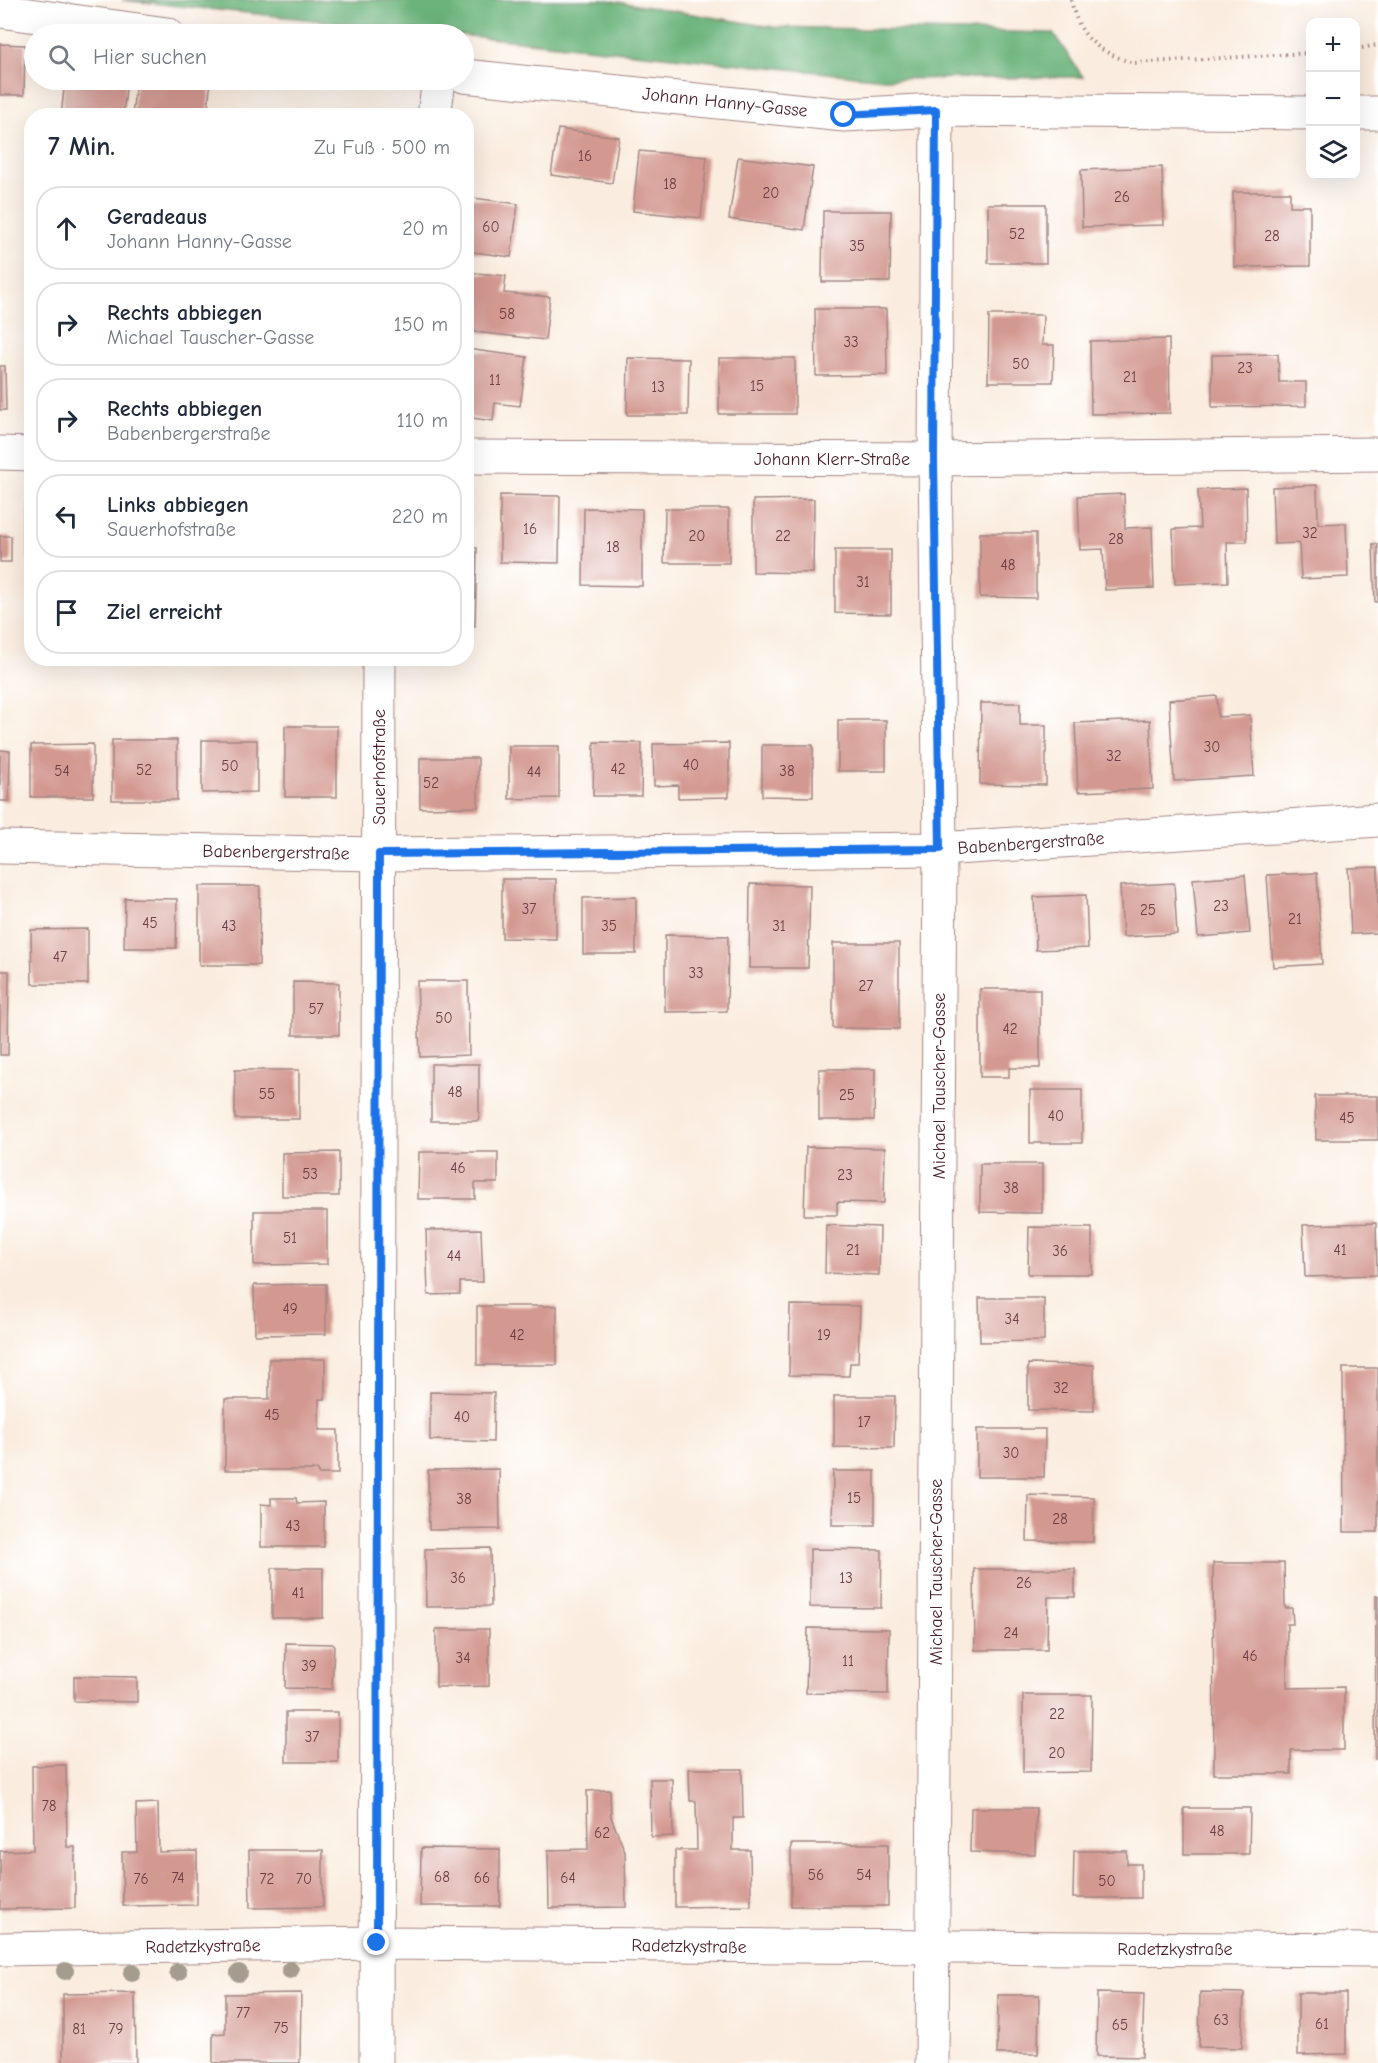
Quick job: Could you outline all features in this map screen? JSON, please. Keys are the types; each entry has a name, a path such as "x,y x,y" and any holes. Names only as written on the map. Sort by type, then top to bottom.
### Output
{"street":[{"path":"0,11 94,24"},
{"name":"Johann Hanny-Gasse","path":"474,77 844,115 936,110 1306,112"},
{"path":"435,108 438,90"},
{"name":"Michael Tauscher-Gasse","path":"932,2063 940,849 934,459 936,110"},
{"path":"1360,113 1378,113"},
{"path":"0,453 24,454"},
{"name":"Johann Klerr-Straße","path":"474,457 934,459 1378,454"},
{"name":"Sauerhofstraße","path":"376,2063 379,666"},
{"name":"Babenbergerstraße","path":"0,847 379,854 940,849 1378,820"},
{"name":"Radetzkystraße","path":"0,1949 377,1943 1378,1950"}],"path":[{"path":"1071,0 1076,20 1089,40 1112,56 1133,63 1306,53"},
{"path":"1360,48 1378,45"}],"green space":[{"path":"122,0 606,0 773,27 1053,33 1083,77 884,79 474,36 474,24 353,24"}],"building":[{"path":"0,44 24,45 24,95 0,95"},
{"path":"64,90 126,90 124,108 62,108"},
{"path":"135,90 210,90 208,108 133,108"},
{"path":"558,129 619,137 612,183 551,175"},
{"path":"639,151 707,157 701,218 633,211"},
{"path":"738,157 813,167 804,230 729,219"},
{"path":"1162,167 1164,225 1082,227 1081,170"},
{"path":"1233,192 1290,192 1290,206 1310,206 1310,266 1234,267"},
{"path":"474,198 518,204 511,257 474,252"},
{"path":"988,204 1046,204 1046,263 988,263"},
{"path":"823,211 891,211 890,282 822,282"},
{"path":"474,273 506,276 504,293 550,297 545,340 474,332"},
{"path":"815,309 886,309 887,375 816,376"},
{"path":"989,315 1043,315 1042,345 1054,345 1053,382 988,382"},
{"path":"1169,339 1170,413 1091,414 1090,341"},
{"path":"474,350 527,357 520,406 495,403 493,421 474,418"},
{"path":"1278,354 1279,382 1306,382 1306,406 1212,407 1212,355"},
{"path":"628,358 689,359 688,415 627,415"},
{"path":"719,358 795,358 795,414 719,414"},
{"path":"0,366 5,366 6,410 0,410"},
{"path":"1317,485 1318,524 1346,523 1348,577 1301,579 1299,543 1274,544 1272,487"},
{"path":"1246,488 1247,542 1227,542 1228,582 1175,584 1173,529 1200,528 1198,490"},
{"path":"1124,494 1125,528 1152,527 1154,588 1105,590 1103,549 1080,550 1078,496"},
{"path":"500,495 560,496 559,563 500,562"},
{"path":"814,499 813,573 753,572 753,500"},
{"path":"584,508 642,509 642,586 583,585"},
{"path":"665,509 729,509 729,563 664,563"},
{"path":"980,533 1036,533 1036,598 980,597"},
{"path":"0,536 11,536 11,562 0,562"},
{"path":"1373,544 1378,544 1378,602 1375,602"},
{"path":"474,548 477,548 475,626"},
{"path":"835,550 891,550 891,614 835,613"},
{"path":"1217,696 1218,717 1250,715 1254,776 1174,781 1169,700"},
{"path":"981,703 1020,703 1020,725 1046,725 1046,785 980,784"},
{"path":"838,720 886,720 886,771 838,771"},
{"path":"1150,720 1153,789 1078,792 1075,723"},
{"path":"285,726 337,726 337,797 285,797"},
{"path":"112,740 177,740 177,800 112,800"},
{"path":"202,740 257,740 257,792 202,793"},
{"path":"594,742 642,743 641,796 593,796"},
{"path":"729,743 729,797 678,798 678,785 654,786 653,744"},
{"path":"93,744 93,797 31,797 31,745"},
{"path":"762,745 813,745 813,797 762,796"},
{"path":"509,746 559,746 559,798 509,799"},
{"path":"0,750 10,751 9,801 0,801"},
{"path":"420,758 478,758 478,807 420,808"},
{"path":"1378,867 1378,933 1351,934 1348,868"},
{"path":"1317,873 1322,964 1273,967 1267,875"},
{"path":"1245,875 1250,933 1198,937 1193,879"},
{"path":"502,879 556,879 556,939 502,938"},
{"path":"1174,883 1177,934 1123,937 1120,886"},
{"path":"750,884 810,885 808,968 749,968"},
{"path":"199,886 260,886 259,965 199,965"},
{"path":"1086,895 1088,948 1036,950 1034,897"},
{"path":"636,897 636,954 583,954 583,898"},
{"path":"125,898 177,899 176,948 124,948"},
{"path":"88,929 88,984 32,984 31,930"},
{"path":"665,935 728,936 727,1011 665,1012"},
{"path":"833,943 899,943 899,1029 833,1028"},
{"path":"0,971 9,971 8,1055 0,1055"},
{"path":"417,981 468,981 469,1055 420,1057"},
{"path":"293,982 339,983 339,1035 293,1035"},
{"path":"980,989 1040,989 1040,1068 1009,1068 1009,1077 980,1077"},
{"path":"431,1064 479,1064 479,1121 431,1121"},
{"path":"819,1069 875,1069 874,1120 819,1120"},
{"path":"235,1070 299,1070 299,1119 235,1119"},
{"path":"1030,1090 1082,1090 1082,1143 1030,1143"},
{"path":"1315,1096 1378,1096 1378,1140 1316,1140"},
{"path":"806,1147 885,1148 884,1203 837,1202 837,1215 804,1215"},
{"path":"339,1152 339,1196 282,1196 282,1153"},
{"path":"419,1152 498,1152 498,1183 475,1183 475,1199 418,1199"},
{"path":"980,1164 1042,1164 1042,1213 980,1212"},
{"path":"254,1211 327,1211 327,1264 254,1265"},
{"path":"1376,1223 1377,1275 1305,1277 1303,1225"},
{"path":"826,1225 880,1227 879,1275 825,1273"},
{"path":"1029,1227 1092,1228 1092,1274 1028,1274"},
{"path":"481,1229 483,1282 460,1282 460,1294 428,1295 426,1230"},
{"path":"326,1284 326,1334 255,1335 254,1285"},
{"path":"979,1298 1044,1298 1044,1341 980,1342"},
{"path":"790,1305 860,1306 858,1363 850,1363 849,1376 789,1375"},
{"path":"477,1306 557,1306 557,1365 477,1365"},
{"path":"269,1359 325,1359 325,1399 319,1399 319,1430 338,1430 338,1474 318,1474 318,1470 225,1470 225,1399 269,1399"},
{"path":"1028,1364 1094,1365 1094,1411 1028,1410"},
{"path":"1343,1368 1378,1368 1378,1532 1344,1532"},
{"path":"430,1392 494,1393 493,1442 430,1440"},
{"path":"834,1396 895,1396 894,1448 834,1447"},
{"path":"977,1429 1045,1429 1044,1477 977,1477"},
{"path":"499,1469 500,1529 429,1530 428,1470"},
{"path":"833,1471 875,1471 875,1525 832,1525"},
{"path":"1028,1495 1094,1497 1093,1542 1027,1541"},
{"path":"271,1498 296,1498 297,1503 324,1502 324,1547 261,1547 261,1504 271,1505"},
{"path":"490,1548 491,1606 426,1607 425,1549"},
{"path":"810,1549 882,1550 881,1608 810,1607"},
{"path":"1213,1563 1284,1563 1285,1608 1292,1608 1293,1624 1287,1624 1287,1688 1344,1687 1344,1750 1291,1750 1291,1774 1214,1774"},
{"path":"272,1568 323,1568 323,1618 272,1618"},
{"path":"974,1569 1075,1569 1075,1597 1048,1597 1047,1650 975,1650"},
{"path":"1376,1596 1378,1596 1378,1759 1375,1759"},
{"path":"808,1628 889,1629 888,1694 806,1693"},
{"path":"436,1629 489,1629 489,1686 436,1687"},
{"path":"286,1643 334,1644 332,1689 285,1688"},
{"path":"74,1676 137,1677 137,1702 74,1701"},
{"path":"1023,1695 1092,1695 1091,1772 1023,1773"},
{"path":"286,1712 338,1712 338,1762 286,1762"},
{"path":"66,1765 67,1847 75,1847 75,1908 0,1909 0,1851 33,1850 32,1766"},
{"path":"689,1769 742,1769 743,1818 733,1818 733,1850 750,1850 751,1906 675,1907 675,1850 697,1850 696,1801 690,1801"},
{"path":"650,1779 672,1779 673,1836 651,1837"},
{"path":"610,1790 611,1817 625,1852 626,1907 549,1908 548,1850 588,1849 587,1791"},
{"path":"158,1803 159,1852 197,1851 197,1905 123,1906 122,1852 137,1852 136,1804"},
{"path":"971,1808 1036,1808 1035,1854 970,1852"},
{"path":"1184,1808 1250,1808 1249,1854 1184,1854"},
{"path":"791,1844 888,1844 888,1906 791,1906"},
{"path":"421,1848 500,1849 500,1906 420,1906"},
{"path":"249,1850 323,1850 323,1907 250,1908"},
{"path":"1074,1851 1127,1851 1127,1864 1141,1864 1141,1898 1073,1898"},
{"path":"1200,1992 1244,1993 1242,2048 1199,2047"},
{"path":"135,1993 136,2063 63,2063 63,1994"},
{"path":"301,1993 300,2063 213,2063 213,2034 225,2033 225,1994"},
{"path":"1097,1993 1144,1994 1142,2057 1096,2056"},
{"path":"1298,1993 1346,1993 1346,2054 1298,2055"},
{"path":"998,1995 1039,1995 1038,2054 997,2054"}],"route":[{"path":"377,1943 379,854 940,849 934,459 936,110 844,115"}]}
